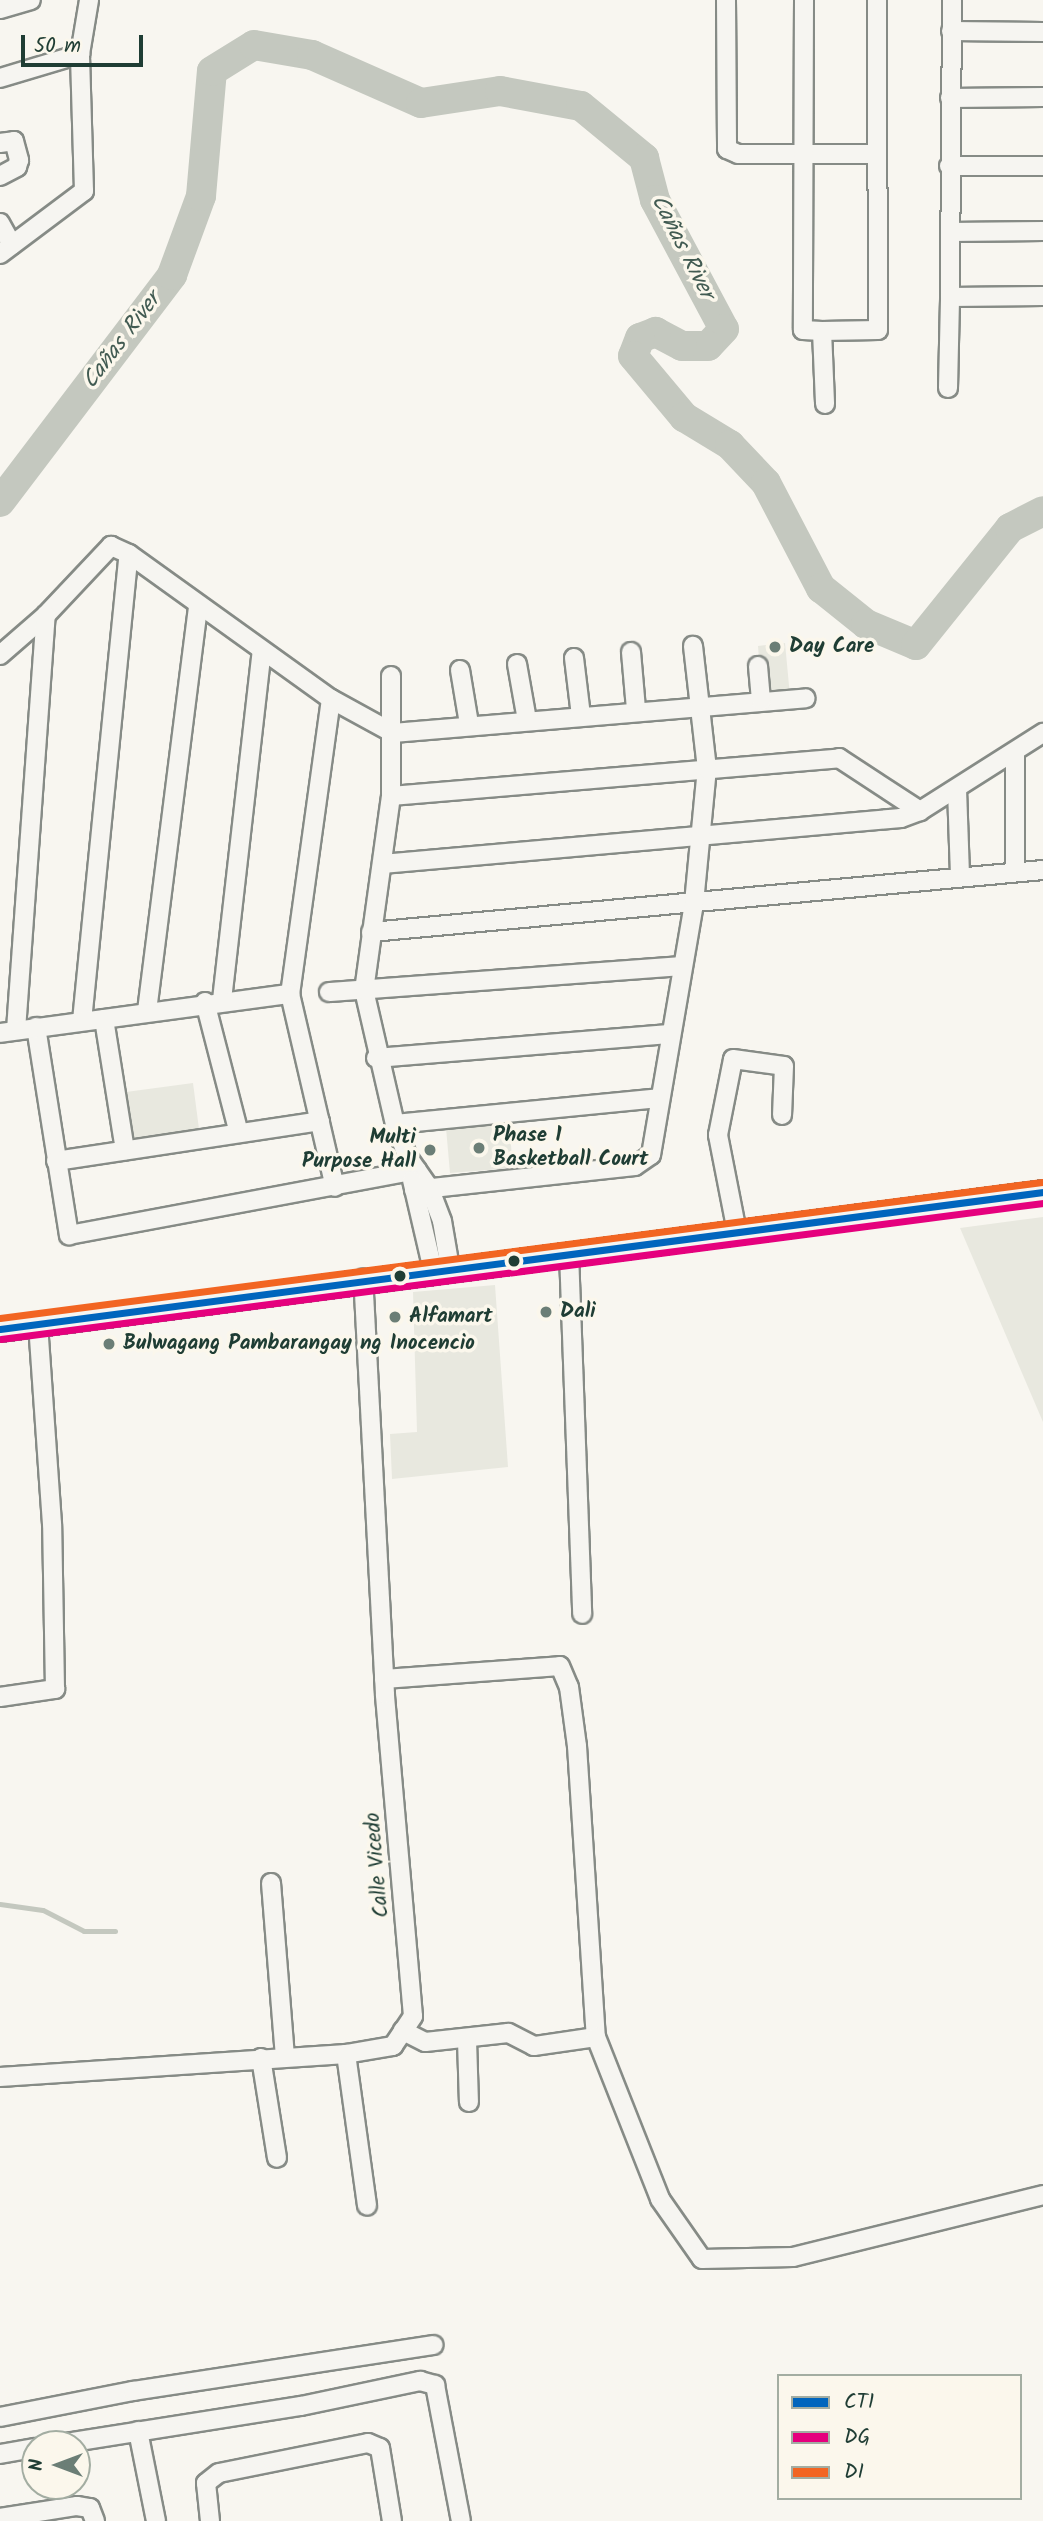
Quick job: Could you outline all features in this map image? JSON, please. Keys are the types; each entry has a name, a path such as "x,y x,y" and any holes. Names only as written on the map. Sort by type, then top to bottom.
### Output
{"main road":[{"path":"0,1329 363,1279 1043,1192"}],"street":[{"path":"0,9 31,0"},
{"path":"0,223 6,250 84,191 80,54 89,0"},
{"path":"726,0 727,149 738,154 877,154"},
{"path":"804,0 803,330 822,331 878,330 877,0"},
{"path":"948,388 952,0"},
{"path":"951,32 1043,32"},
{"path":"0,78 80,54"},
{"path":"950,98 1043,97"},
{"path":"0,143 14,141 19,164 0,176"},
{"path":"949,166 1043,166"},
{"path":"950,233 1043,231"},
{"path":"950,297 1043,296"},
{"path":"822,331 825,404"},
{"path":"0,654 46,615 111,546 129,554 331,699 393,733 636,709 806,698"},
{"path":"82,1021 129,554"},
{"path":"147,1011 198,605"},
{"path":"46,615 8,1031 213,1001 290,994"},
{"path":"36,1027 69,1235 415,1175 635,1166 651,1155 668,1034 694,903 706,769 693,646"},
{"path":"239,1133 213,1001 262,650"},
{"path":"631,652 636,709"},
{"path":"574,658 581,716"},
{"path":"517,664 527,720"},
{"path":"758,666 761,701"},
{"path":"460,670 469,724"},
{"path":"391,676 391,796 363,990 376,1058 394,1124 415,1175 442,1221 441,1269"},
{"path":"331,699 290,994 335,1187"},
{"path":"382,864 901,818 920,811 957,789 1043,733"},
{"path":"1015,752 1015,872"},
{"path":"391,796 839,758 920,811"},
{"path":"957,789 960,877"},
{"path":"371,932 1043,870"},
{"path":"329,992 680,966"},
{"path":"104,1019 125,1150"},
{"path":"376,1058 668,1034"},
{"path":"737,1232 718,1135 733,1059 784,1066 782,1115"},
{"path":"394,1124 659,1098"},
{"path":"56,1161 320,1121"},
{"path":"569,1253 582,1614"},
{"name":"Calle Vicedo","path":"363,1279 384,1679 413,2016 403,2031"},
{"path":"0,1697 55,1689 52,1524 38,1324"},
{"path":"384,1679 560,1666 569,1687 577,1746 596,2037 660,2199 702,2259 793,2257 1043,2195"},
{"path":"271,1883 285,2056"},
{"path":"0,2077 346,2054 393,2046 403,2031 425,2042 467,2040 508,2033 534,2046 596,2037"},
{"path":"467,2040 469,2102"},
{"path":"346,2054 366,2206"},
{"path":"261,2058 277,2158"},
{"path":"0,2417 134,2391 433,2345"},
{"path":"91,2439 300,2406 420,2381 435,2385 461,2521"},
{"path":"138,2431 156,2521"},
{"path":"210,2521 206,2483 219,2473 368,2443 380,2448 392,2521"},
{"path":"0,2454 21,2450"},
{"path":"0,2518 77,2506 90,2508 95,2521"}],"shaded area":[{"path":"785,643 790,696 762,698 758,646"},
{"path":"193,1083 199,1129 132,1138 126,1092"},
{"name":"Phase 1 Basketball Court","path":"509,1123 513,1168 450,1173 446,1128"},
{"path":"1043,1217 1043,1422 960,1228"},
{"path":"495,1285 508,1467 392,1479 390,1434 417,1432 413,1292"}],"waterway":[{"name":"Cañas River","path":"0,502 172,275 201,196 212,71 254,45 312,55 421,103 500,91 581,106 644,158 655,200 724,329 708,346 682,346 656,332 640,338 633,356 684,417 730,445 766,483 821,588 866,624 916,645 1010,528 1043,511"},
{"path":"0,1904 43,1910 84,1931 115,1931"}],"transit line":[{"name":"DI","path":"0,1318 1042,1182"},
{"name":"CT1","path":"0,1329 1043,1192"},
{"name":"DG","path":"1,1339 1043,1203"}],"place":[{"name":"Day Care","path":"775,647"},
{"name":"Phase 1 Basketball Court","path":"479,1148"},
{"name":"Multi Purpose Hall","path":"430,1150"},
{"name":"Dali","path":"546,1312"},
{"name":"Alfamart","path":"395,1317"},
{"name":"Bulwagang Pambarangay ng Inocencio","path":"109,1344"}]}
